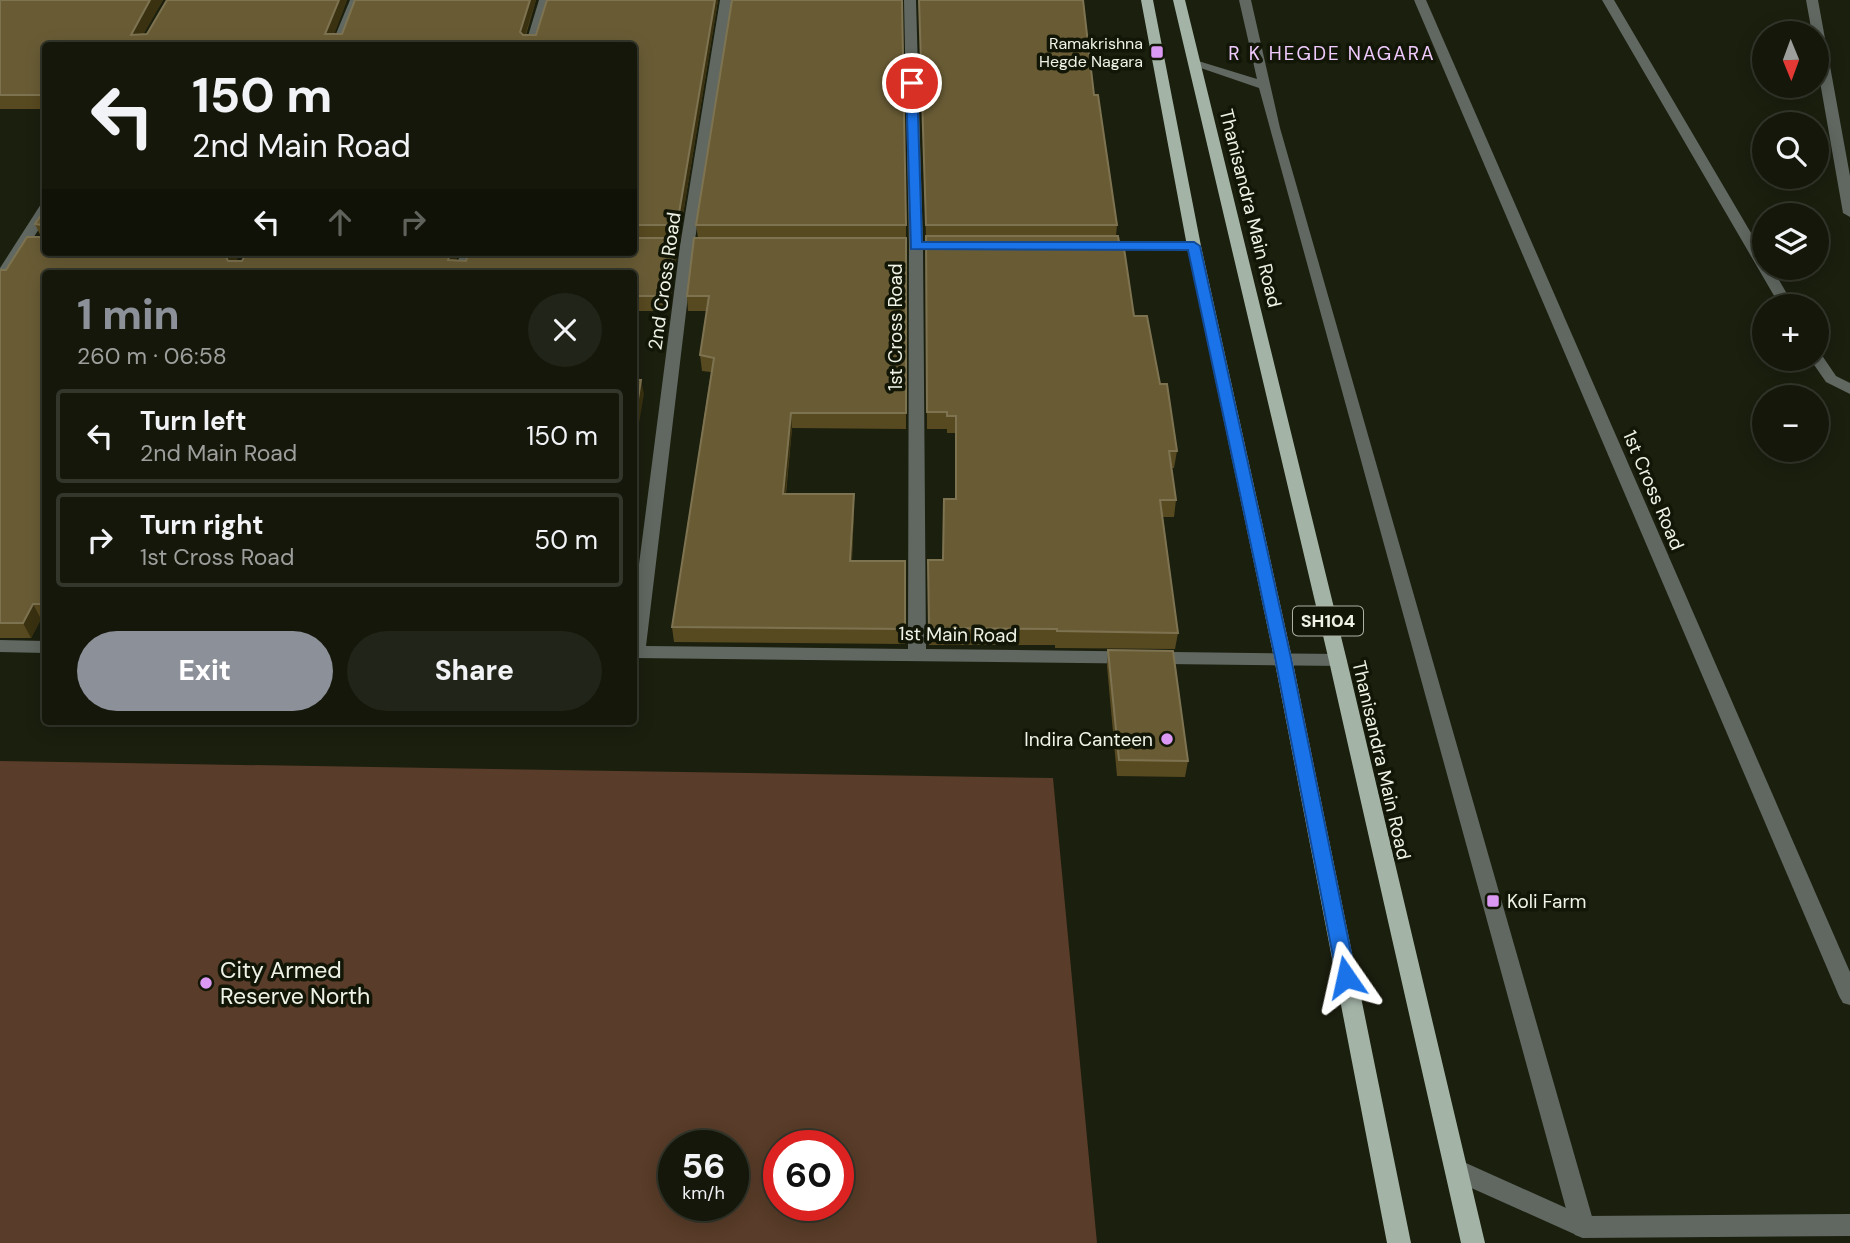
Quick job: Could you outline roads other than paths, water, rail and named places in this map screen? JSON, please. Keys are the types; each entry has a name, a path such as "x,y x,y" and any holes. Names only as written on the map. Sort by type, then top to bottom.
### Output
{"main road":[{"name":"SH104","path":"1146,0 1194,246 1283,658 1399,1243"},
{"name":"Thanisandra Main Road","path":"1179,0 1338,661 1473,1243"}],"street":[{"path":"339,42 356,0"},
{"path":"532,42 545,0"},
{"name":"2nd Cross Road","path":"637,636 687,246 726,0"},
{"name":"1st Cross Road","path":"910,0 916,246 917,655"},
{"path":"1245,0 1274,128 1583,1227"},
{"name":"1st Cross Road","path":"1420,0 1850,996"},
{"path":"1608,0 1752,246"},
{"path":"1812,0 1850,213"},
{"path":"1195,64 1266,86"},
{"path":"0,279 42,213"},
{"path":"23,245 42,245"},
{"path":"1083,246 1194,246"},
{"path":"1826,371 1831,379 1850,389"},
{"path":"0,646 42,647"},
{"name":"1st Main Road","path":"637,652 1283,658 1338,661"},
{"path":"1457,1170 1583,1227 1850,1225"}],"place":[{"name":"Ramakrishna Hegde Nagara","path":"1157,52"},
{"name":"Indira Canteen","path":"1167,739"},
{"name":"Koli Farm","path":"1493,901"},
{"name":"City Armed Reserve North","path":"206,983"}],"district":[{"name":"R K HEGDE NAGARA","path":"1332,53"}]}
